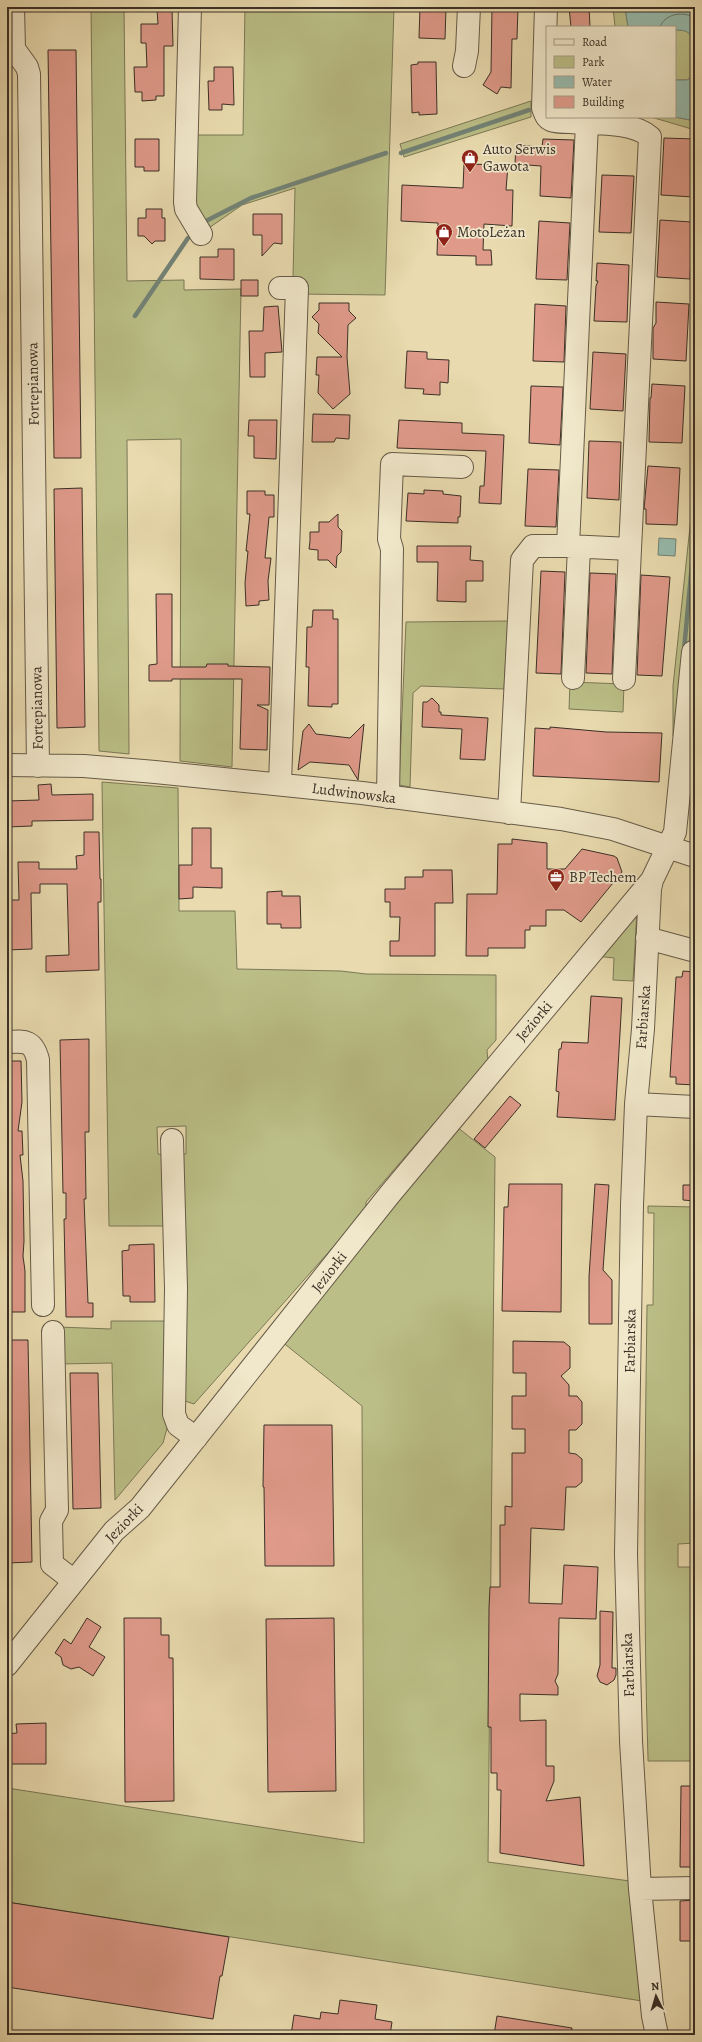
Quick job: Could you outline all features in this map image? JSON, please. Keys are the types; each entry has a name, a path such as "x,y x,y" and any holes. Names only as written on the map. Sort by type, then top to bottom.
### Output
{"street":[{"name":"Fortepianowa","path":"13,7 14,49 27,67 28,74 38,766"},
{"path":"190,7 185,202 186,209 201,234"},
{"path":"464,66 467,51 469,7"},
{"path":"546,7 543,108 546,116"},
{"path":"548,118 552,121 638,128 650,137 624,679"},
{"path":"573,678 574,547 587,123"},
{"path":"280,288 297,288 280,784"},
{"path":"388,797 392,549 389,539 392,464 462,467"},
{"path":"509,813 522,560 533,546 630,549"},
{"name":"Farbiarska","path":"657,2035 652,2016 640,1889 629,1688 626,1554 632,1205 636,1104 643,1029 647,938 652,880 675,832 694,652"},
{"name":"Ludwinowska","path":"7,765 84,766 280,784 561,819 613,830 695,856"},
{"name":"Jeziorki","path":"7,1665 114,1532 140,1508 390,1194 652,880"},
{"path":"647,938 695,951"},
{"path":"7,1042 24,1041 31,1044 36,1050 38,1060 44,1305"},
{"path":"636,1104 695,1108"},
{"path":"172,1140 176,1288 174,1414 178,1425 196,1438"},
{"path":"53,1332 57,1510 51,1521 52,1564 74,1581"},
{"path":"640,1889 695,1888"}],"green space":[{"path":"91,7 124,7 127,281 184,280 184,290 241,289 232,767 180,761 181,439 127,440 129,754 99,751"},
{"path":"245,7 394,7 385,295 298,294 293,278 295,188 242,205 206,230 193,206 195,135 243,135"},
{"path":"613,7 625,7 628,26 615,26"},
{"path":"676,30 684,30 690,33 695,43 695,75 687,80 676,80"},
{"path":"531,101 531,117 404,157 400,144"},
{"path":"676,117 695,121 695,130 654,118"},
{"path":"695,480 695,583 680,736 673,736 673,686"},
{"path":"508,621 504,689 421,686 413,693 410,787 399,785 406,622"},
{"path":"570,682 624,684 623,712 569,709"},
{"path":"102,782 178,788 179,911 235,911 237,969 341,971 366,974 496,975 496,1040 487,1050 488,1061 366,1202 366,1210 194,1404 182,1400 178,1154 186,1154 186,1126 157,1127 158,1154 165,1155 167,1226 109,1226"},
{"path":"637,909 633,981 613,980 614,958 596,956"},
{"path":"457,1127 495,1157 488,1862 630,1881 642,2001 7,1902 7,1788 364,1843 362,1406 281,1341"},
{"path":"648,1206 695,1207 695,1543 678,1544 678,1567 695,1567 695,1761 648,1761 645,1588 647,1305 653,1305 654,1213 648,1213"},
{"path":"111,1321 168,1321 169,1421 163,1443 115,1500 112,1363 59,1364 58,1327 111,1329"}],"water":[{"path":"625,7 695,7 695,46 691,35 683,31 676,30 676,26 628,26"},
{"path":"695,75 695,121 676,117 676,80 687,80"},
{"path":"659,538 676,539 675,556 658,555"}],"building":[{"path":"420,7 446,7 445,39 419,38"},
{"path":"492,7 518,7 517,39 512,39 511,88 501,87 497,94 483,85 491,72"},
{"path":"569,7 589,7 590,26 571,26"},
{"path":"157,10 172,10 173,46 164,46 164,96 156,96 156,100 142,101 142,92 135,92 134,67 147,67 146,43 141,43 141,24 158,24"},
{"path":"48,50 76,50 81,458 54,458"},
{"path":"418,62 436,62 437,114 419,115 419,112 412,113 411,65 418,64"},
{"path":"214,67 233,67 234,105 222,104 222,110 209,110 208,81 214,81"},
{"path":"664,138 695,139 693,197 661,195"},
{"path":"135,139 159,139 159,171 144,171 144,167 135,167"},
{"path":"543,139 574,140 571,198 540,196 541,166 515,164 516,145 542,147"},
{"path":"464,164 508,165 506,190 513,190 512,226 484,224 483,250 491,250 492,265 476,265 476,256 437,255 438,223 401,221 402,185 463,188"},
{"path":"602,175 634,176 631,233 599,232"},
{"path":"146,209 162,209 162,218 165,218 165,241 155,241 152,244 144,236 138,236 138,218 146,218"},
{"path":"253,214 282,214 282,244 274,243 262,256 262,235 253,235"},
{"path":"660,220 692,222 690,279 657,277"},
{"path":"539,221 570,223 567,280 536,279"},
{"path":"218,249 234,249 234,280 200,279 200,257 218,257"},
{"path":"597,263 629,265 627,322 594,321 596,286 598,281 596,281"},
{"path":"241,280 258,280 258,296 241,296"},
{"path":"656,302 689,304 686,361 653,359 653,328 656,323"},
{"path":"319,303 349,303 349,311 356,318 348,325 347,357 350,394 333,409 318,393 319,375 316,375 317,357 342,357 318,333 319,324 312,317 319,310"},
{"path":"535,304 566,306 564,362 533,361"},
{"path":"278,306 282,352 265,353 265,377 250,377 249,331 263,331 264,307"},
{"path":"407,351 427,352 427,359 449,360 448,383 440,382 440,395 423,394 424,389 405,388"},
{"path":"593,352 626,354 623,411 590,409"},
{"path":"652,384 685,386 682,443 649,442 650,398"},
{"path":"531,386 563,387 560,445 529,443"},
{"path":"313,414 350,415 349,439 336,438 334,442 312,442"},
{"path":"249,420 277,420 276,459 254,458 254,436 248,436"},
{"path":"399,420 462,423 462,433 504,435 501,504 479,503 480,486 484,486 486,451 397,448"},
{"path":"589,441 621,442 619,500 587,498"},
{"path":"648,466 680,468 677,525 646,524 646,509 644,509"},
{"path":"528,469 559,470 556,527 525,526"},
{"path":"82,488 85,727 57,728 54,489"},
{"path":"424,490 443,491 443,494 461,496 460,517 458,517 458,523 406,521 408,493 424,494"},
{"path":"247,491 265,491 265,495 274,495 274,517 269,517 265,558 271,558 268,581 269,600 259,601 259,605 246,606 245,583 248,551 246,551 250,514 247,514"},
{"path":"338,514 338,527 342,531 341,552 337,556 336,568 328,560 318,560 318,550 309,549 310,532 319,532 319,522 329,522"},
{"path":"417,546 471,546 470,560 483,561 483,581 466,581 466,602 437,601 438,562 417,562"},
{"path":"541,571 565,572 561,674 536,673"},
{"path":"590,573 616,574 612,674 586,673"},
{"path":"641,575 670,577 662,676 637,675"},
{"path":"156,594 172,594 172,667 206,667 207,664 228,664 228,666 270,667 269,705 257,705 268,710 267,750 240,749 242,679 172,679 172,681 149,681 149,665 157,664"},
{"path":"313,610 333,610 333,619 338,619 338,704 332,704 332,707 308,706 309,667 306,667 307,627 312,627"},
{"path":"432,698 439,705 439,712 441,712 441,715 488,718 485,760 460,759 462,729 422,727 423,702 427,702"},
{"path":"309,724 316,734 350,738 364,724 358,780 349,765 310,762 298,770 303,731"},
{"path":"550,727 606,732 662,733 659,782 533,776 535,728 550,729"},
{"path":"51,784 52,795 93,794 93,820 32,821 32,826 7,827 7,801 39,800 38,785"},
{"path":"192,828 211,828 211,868 222,868 222,888 193,887 193,898 179,899 179,865 192,865"},
{"path":"84,832 99,832 101,902 98,902 99,970 46,972 46,956 69,955 67,884 40,884 40,893 31,893 32,949 7,950 8,900 19,900 18,862 39,862 39,869 77,869 76,856 84,855"},
{"path":"512,839 547,843 547,869 565,869 582,849 614,856 617,858 622,872 581,922 564,910 546,910 546,926 530,926 530,930 525,930 525,948 488,948 488,956 466,956 467,894 497,894 498,844 512,844"},
{"path":"423,870 452,870 453,903 435,903 435,956 390,956 390,941 399,941 400,917 390,917 390,902 385,902 385,889 405,889 405,877 423,877"},
{"path":"282,891 282,896 300,896 301,928 281,928 281,924 267,924 267,892"},
{"path":"683,971 695,972 695,1085 676,1084 676,1077 670,1077 676,977 682,977"},
{"path":"591,996 622,998 615,1120 557,1117 559,1092 556,1091 559,1049 561,1049 562,1042 588,1043"},
{"path":"89,1039 89,1132 85,1132 86,1199 84,1199 88,1303 93,1303 93,1317 66,1317 64,1219 66,1219 66,1193 63,1193 60,1040"},
{"path":"7,1061 21,1061 22,1102 18,1131 22,1131 23,1155 20,1155 23,1181 25,1312 7,1312"},
{"path":"510,1096 521,1105 485,1148 474,1139"},
{"path":"509,1184 562,1184 561,1312 502,1311 504,1207 508,1207"},
{"path":"595,1184 609,1185 603,1270 612,1280 612,1324 589,1324 589,1277"},
{"path":"683,1185 695,1185 695,1201 683,1200"},
{"path":"154,1244 155,1302 130,1302 130,1296 123,1296 122,1251 129,1250 129,1245"},
{"path":"7,1340 28,1340 32,1562 7,1563"},
{"path":"513,1341 564,1342 570,1347 570,1368 561,1376 569,1385 569,1396 577,1396 582,1402 582,1424 576,1430 569,1430 569,1453 576,1454 582,1459 582,1482 576,1487 566,1487 564,1530 531,1528 529,1603 562,1604 564,1565 598,1567 596,1619 559,1618 558,1674 555,1681 558,1687 558,1695 520,1694 520,1721 546,1720 546,1766 554,1766 554,1781 546,1801 580,1797 584,1866 500,1853 501,1790 497,1790 497,1773 491,1773 491,1727 488,1727 489,1608 490,1587 500,1587 500,1525 505,1525 505,1506 512,1507 512,1453 525,1453 525,1429 512,1429 512,1396 526,1396 526,1373 513,1373"},
{"path":"70,1373 98,1373 101,1508 73,1509"},
{"path":"264,1425 332,1425 334,1566 265,1566 263,1487"},
{"path":"600,1611 613,1612 612,1668 616,1668 616,1675 614,1680 607,1685 600,1682 597,1676 600,1665"},
{"path":"87,1618 101,1627 89,1647 105,1657 93,1676 79,1667 71,1669 63,1665 61,1657 55,1653 64,1639 71,1644"},
{"path":"124,1618 161,1618 161,1635 169,1635 169,1658 173,1658 174,1801 125,1802"},
{"path":"334,1618 336,1791 268,1792 266,1619"},
{"path":"46,1723 46,1764 7,1764 7,1734 17,1733 16,1724"},
{"path":"681,1786 695,1786 695,1867 680,1867"},
{"path":"695,1900 695,1941 680,1941 680,1901"},
{"path":"7,1902 229,1937 222,1976 220,1976 213,2019 7,1987"},
{"path":"340,2000 377,2005 375,2019 392,2022 390,2035 291,2035 294,2015 320,2019 321,2012 338,2014"},
{"path":"497,2016 572,2028 571,2035 494,2035"}],"waterway":[{"path":"401,153 529,110"},
{"path":"204,222 251,198 386,153"},
{"path":"135,316 188,238"},
{"path":"684,650 695,532"}],"place":[{"name":"Auto Serwis Gawota","path":"470,173"},
{"name":"MotoLeżan","path":"444,247"},
{"name":"BP Techem","path":"556,892"}]}
